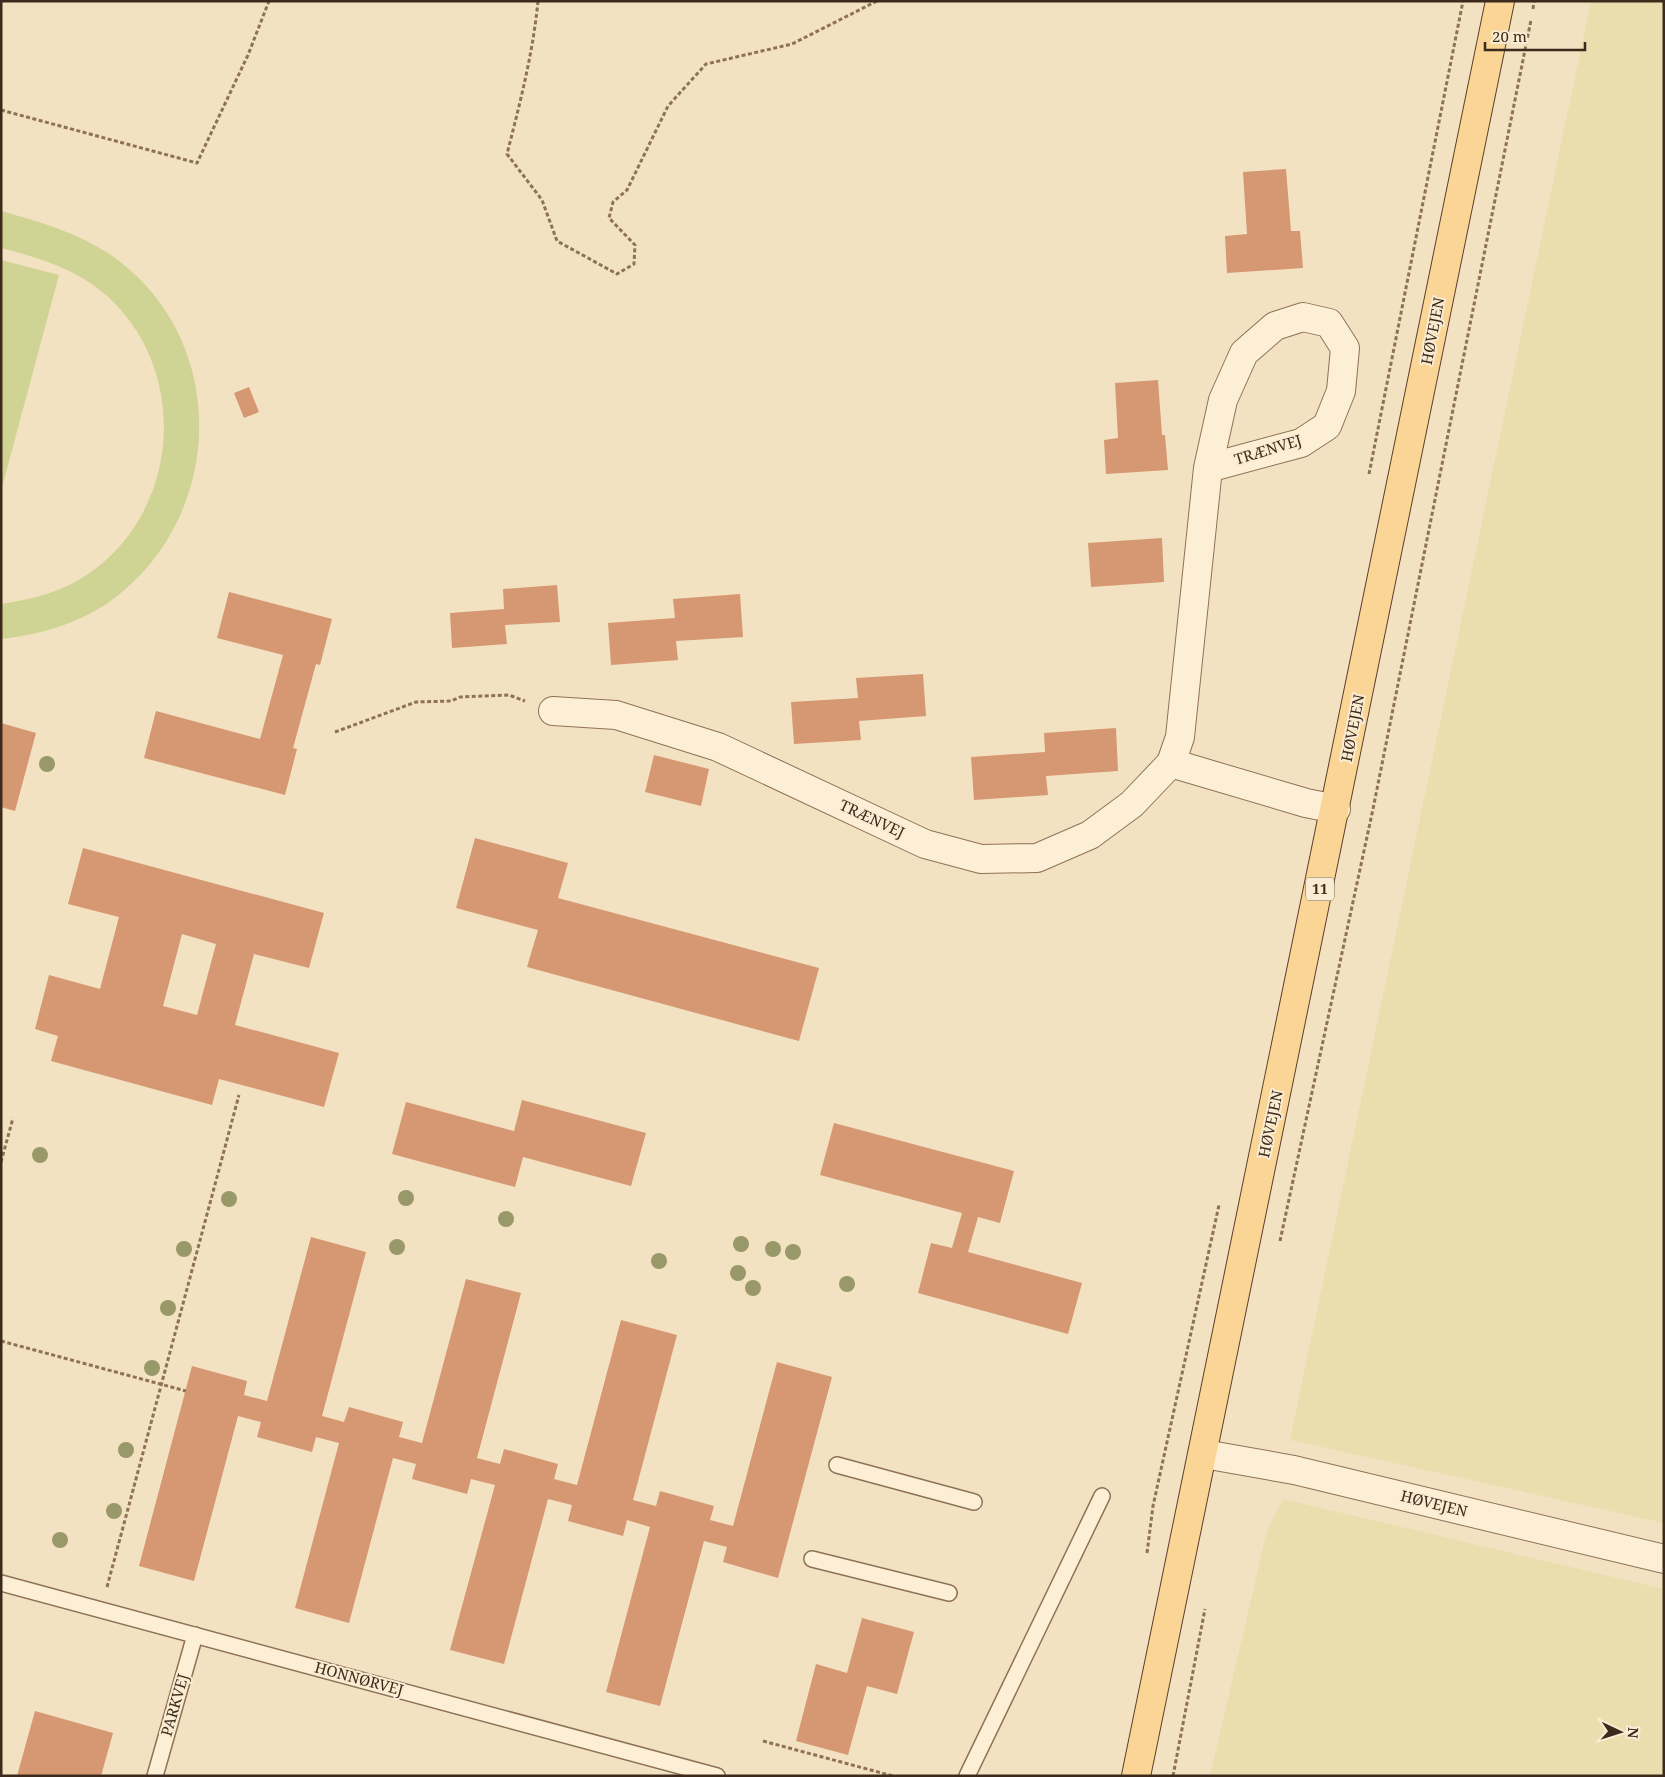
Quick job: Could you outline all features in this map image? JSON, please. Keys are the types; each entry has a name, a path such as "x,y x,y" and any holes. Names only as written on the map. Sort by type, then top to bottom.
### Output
{"main road":[{"name":"HØVEJEN","path":"1136,1776 1204,1454 1500,1"}],"street":[{"name":"TRÆNVEJ","path":"553,711 616,715 718,747 925,844 981,859 1037,858 1090,835 1132,804 1171,764 1180,737 1208,468 1223,400 1244,353 1274,326 1303,317 1329,323 1345,348 1341,392 1327,426 1300,443 1208,468"},
{"path":"1171,764 1306,803 1336,809"},
{"name":"HØVEJEN","path":"1204,1454 1294,1470 1664,1559"}],"lane":[{"path":"837,1465 974,1502"},
{"path":"967,1776 1102,1496"},
{"path":"812,1559 950,1593"},
{"name":"HONNØRVEJ","path":"1,1583 718,1776"},
{"name":"PARKVEJ","path":"155,1776 195,1635"}],"path":[{"path":"1,110 197,163 248,55 269,1"},
{"path":"538,1 536,28 524,91 508,154 542,200 557,241 617,274 634,264 635,245 610,218 613,202 626,190 668,106 706,64 792,44 877,1"},
{"path":"1279,1245 1375,800 1534,1"},
{"path":"335,732 416,702 451,701 460,697 509,695 553,711"},
{"path":"101,1610 239,1095"},
{"path":"1,1162 13,1118"},
{"path":"1,1341 186,1391"},
{"path":"1173,1776 1206,1603"},
{"path":"763,1741 893,1776"}],"shaded area":[{"path":"1591,1 1664,1 1664,1523 1290,1440"},
{"path":"1283,1499 1664,1589 1664,1776 1210,1776 1267,1531"}],"green space":[{"path":"1,211 69,233 101,249 130,270 162,305 183,345 196,388 199,432 193,477 178,519 154,558 122,592 95,611 50,630 1,639 1,604 40,596 59,590 77,581 111,555 137,523 154,486 163,446 163,405 153,365 135,328 107,296 83,279 44,260 1,248"},
{"path":"1,260 59,275 1,491"}],"building":[{"path":"1286,169 1291,231 1300,231 1303,268 1227,273 1225,236 1247,234 1243,172"},
{"path":"1158,380 1162,435 1165,435 1168,470 1106,474 1104,440 1118,438 1115,383"},
{"path":"249,387 259,412 244,418 234,393"},
{"path":"1162,538 1164,582 1091,587 1088,543"},
{"path":"557,585 560,622 505,625 507,644 452,648 450,613 504,609 503,589"},
{"path":"229,592 332,619 320,665 316,664 293,748 297,749 285,795 144,758 156,711 260,739 283,655 217,638"},
{"path":"740,594 743,637 676,641 678,660 611,665 608,623 675,618 673,599"},
{"path":"923,674 926,716 859,721 861,740 794,744 791,702 858,698 856,678"},
{"path":"1,723 36,733 15,811 1,807"},
{"path":"1116,728 1118,771 1046,776 1048,795 974,800 971,757 1045,752 1044,733"},
{"path":"654,755 709,769 701,806 645,792"},
{"path":"475,838 568,863 558,898 819,968 799,1041 527,967 538,930 456,908"},
{"path":"83,848 324,913 309,968 254,954 235,1025 339,1053 324,1107 219,1079 212,1105 51,1061 58,1036 35,1029 49,975 100,989 119,917 68,904","holes":["182,934 216,944 197,1015 163,1006"]},
{"path":"522,1100 646,1133 631,1186 523,1157 515,1187 392,1154 406,1102 514,1131"},
{"path":"834,1123 1014,1171 1000,1223 978,1217 968,1252 1082,1283 1068,1334 918,1293 931,1243 952,1248 962,1213 820,1175"},
{"path":"311,1237 366,1252 322,1416 344,1422 349,1407 403,1422 399,1437 422,1443 466,1279 521,1293 477,1458 500,1464 504,1449 558,1464 554,1479 577,1485 621,1320 677,1335 633,1500 656,1506 660,1491 714,1506 710,1520 733,1526 777,1362 832,1377 778,1578 723,1562 727,1547 704,1541 660,1706 606,1692 650,1527 627,1520 623,1536 568,1521 572,1505 548,1499 504,1664 450,1650 495,1485 471,1479 467,1494 412,1479 416,1464 393,1458 349,1623 295,1608 339,1443 316,1437 312,1452 257,1437 261,1422 238,1416 194,1581 139,1566 192,1366 247,1381 244,1395 267,1401"},
{"path":"862,1618 914,1632 897,1694 867,1686 848,1755 796,1741 816,1664 847,1673"},
{"path":"35,1711 113,1733 101,1776 17,1776"}]}
